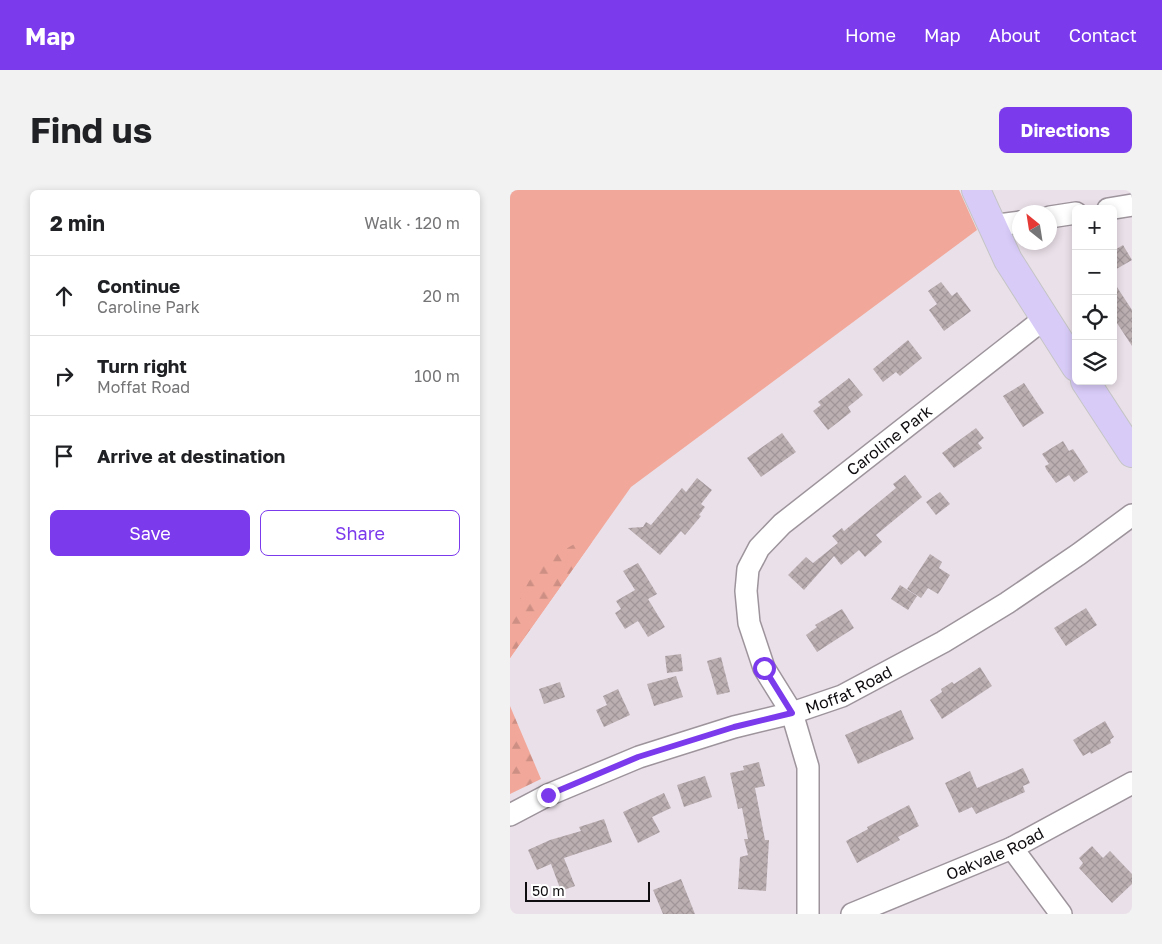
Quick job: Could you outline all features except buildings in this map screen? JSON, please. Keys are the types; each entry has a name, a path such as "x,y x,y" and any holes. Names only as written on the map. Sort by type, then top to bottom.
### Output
{"main road":[{"path":"976,190 1008,260 1072,361"},
{"path":"1088,385 1132,453"}],"street":[{"path":"1117,208 1132,205"},
{"path":"1057,216 1072,214"},
{"path":"991,226 1012,223"},
{"name":"Caroline Park","path":"808,914 808,767 792,713 764,668 749,623 746,591 748,569 759,548 782,524 1045,318"},
{"name":"Moffat Road","path":"510,815 548,795 638,757 734,727 792,713 842,696 943,642 1007,603 1132,515"},
{"name":"Oakvale Road","path":"852,914 1012,848 1132,783"},
{"path":"1012,848 1062,914"}],"green space":[{"path":"510,190 959,190 977,230 631,487 510,658"},
{"path":"581,540 592,542 510,658 510,618 529,581 549,559"},
{"path":"510,706 541,779 510,794"}],"route":[{"path":"548,795 638,757 734,727 792,713 764,668"}]}
